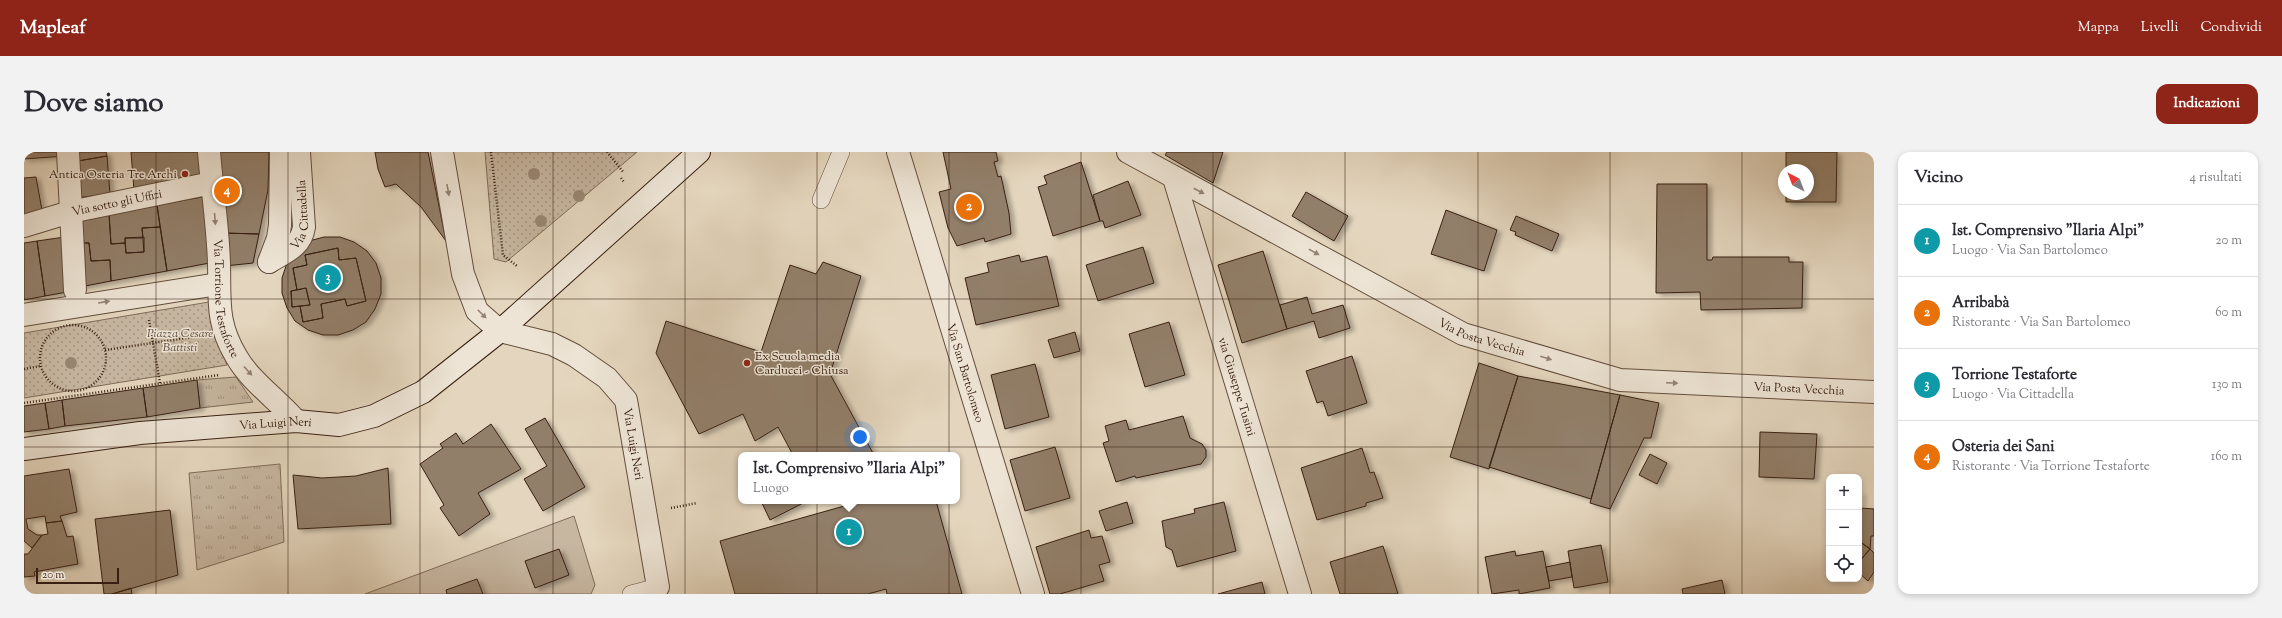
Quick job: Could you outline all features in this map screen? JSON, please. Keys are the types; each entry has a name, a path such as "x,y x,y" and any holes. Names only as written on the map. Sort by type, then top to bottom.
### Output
{"street":[{"path":"68,152 75,296"},
{"name":"Via Torrione Testaforte","path":"209,152 220,265 218,284 220,314 225,332 236,357 248,372 296,420"},
{"name":"Via Cittadella","path":"281,152 280,225 278,238 269,262 294,247 303,235 304,227 299,152"},
{"name":"Via Luigi Neri","path":"442,152 463,274 477,311 500,331 558,346 607,378 626,400 658,590"},
{"name":"Via Luigi Neri","path":"24,449 140,433 296,420 339,425 374,416 423,392 500,331 699,152"},
{"name":"Via San Bartolomeo","path":"898,152 1033,594"},
{"name":"Via Posta Vecchia","path":"1128,152 1463,334 1620,380 1874,392"},
{"name":"via Giuseppe Tusini","path":"1174,178 1300,594"},
{"name":"Via sotto gli Uffizi","path":"24,226 70,212 212,183"},
{"path":"24,315 75,296 218,284"}],"lane":[{"path":"821,200 841,152"},
{"path":"630,594 658,590"}],"path":[{"path":"491,152 503,255 517,266"},
{"path":"607,152 624,173"},
{"path":"621,178 624,182"},
{"path":"148,313 160,383"},
{"path":"73,324 90,329 100,338 105,350 106,360 99,378 92,385 74,392 62,390 52,385 44,376 40,366 41,346 47,336 64,326 73,324"},
{"path":"105,350 225,332"},
{"path":"24,369 40,366"},
{"path":"24,403 248,372"},
{"path":"670,508 697,503"}],"green space":[{"path":"485,152 637,152 506,262 494,259"},
{"name":"Piazza Cesare Battisti","path":"209,302 214,327 227,365 24,398 24,333"},
{"path":"236,377 253,402 200,408 197,380"},
{"path":"280,464 284,542 197,570 189,473"},
{"path":"574,516 595,585 591,594 365,594"}],"building":[{"path":"24,152 65,152 65,156 24,159"},
{"path":"71,152 106,152 107,156 72,162"},
{"path":"131,152 199,152 201,179 134,190"},
{"path":"215,152 269,152 268,190 259,234 222,233"},
{"path":"375,152 428,152 446,241 421,207 396,184 385,187 378,169"},
{"path":"943,152 996,152 998,161 994,162 998,177 1001,176 1009,213 1011,234 985,242 984,238 957,246 948,228 939,192 951,189"},
{"path":"1167,152 1223,152 1213,183 1165,155"},
{"path":"1786,152 1837,152 1836,202 1786,202 1786,200 1814,200 1814,164 1786,164"},
{"path":"107,156 110,194 75,198 72,162"},
{"path":"1081,162 1100,221 1053,236 1038,187 1047,184 1044,176"},
{"path":"36,177 43,216 24,220 24,178"},
{"path":"1128,181 1141,215 1105,228 1103,221 1100,221 1093,195"},
{"path":"1657,184 1707,184 1707,260 1712,260 1713,257 1789,257 1789,262 1803,262 1802,308 1701,310 1700,292 1656,293"},
{"path":"1306,192 1348,216 1334,241 1292,216"},
{"path":"208,196 215,262 167,271 157,205"},
{"path":"157,205 160,227 142,228 143,238 125,238 125,243 111,244 109,214"},
{"path":"1446,210 1497,230 1484,271 1431,254"},
{"path":"109,214 111,244 125,243 126,253 144,252 142,228 160,227 167,271 111,281 110,260 91,261 89,243 78,243 77,221"},
{"path":"1516,216 1559,234 1552,251 1515,235 1516,232 1510,230"},
{"path":"222,233 259,234 253,263 225,266"},
{"path":"65,237 67,292 45,296 37,241"},
{"path":"144,237 144,252 126,253 125,238"},
{"path":"324,237 340,237 354,242 367,251 376,263 381,278 381,294 375,309 366,322 353,330 338,335 323,335 308,330 295,321 287,308 282,293 282,278 287,263 309,241","holes":["338,248 339,260 356,258 366,301 347,306 345,299 321,304 323,318 303,322 300,306 292,307 291,291 297,290 293,268 307,265 305,255"]},
{"path":"37,241 45,296 24,300 24,243"},
{"path":"78,243 89,243 91,261 110,260 111,281 80,287"},
{"path":"1143,247 1154,283 1098,301 1086,265"},
{"path":"338,248 339,260 356,258 366,301 347,306 345,299 321,304 323,318 303,322 300,306 310,305 306,288 297,290 293,268 307,265 305,255"},
{"path":"1263,251 1287,329 1242,343 1218,265"},
{"path":"1019,255 1021,262 1047,256 1059,306 976,325 965,278 989,272 987,263"},
{"name":"Ex Scuola media Carducci - Chiusa","path":"823,262 861,276 830,374 872,452 791,452 778,427 755,441 743,414 699,434 656,353 666,321 761,352 790,265 816,274"},
{"path":"306,288 310,305 292,307 291,291"},
{"path":"1307,297 1312,314 1343,305 1350,328 1319,338 1314,321 1287,329 1280,305"},
{"path":"1169,322 1185,375 1145,387 1129,334"},
{"path":"1075,332 1080,351 1054,358 1048,340"},
{"path":"1352,356 1367,403 1328,416 1323,401 1317,403 1306,371"},
{"path":"1479,363 1518,376 1489,469 1450,457"},
{"path":"1035,364 1049,417 1005,429 991,375"},
{"path":"1518,376 1620,395 1591,499 1489,467"},
{"path":"197,380 200,408 147,417 143,388"},
{"path":"143,388 147,417 65,426 62,400"},
{"path":"1620,395 1659,403 1651,438 1644,438 1610,509 1590,503"},
{"path":"62,400 65,426 49,429 45,403"},
{"path":"45,403 49,429 24,432 24,406"},
{"path":"1183,416 1190,438 1202,444 1206,450 1206,457 1201,464 1136,478 1135,476 1116,482 1103,443 1109,441 1105,426 1126,420 1129,430"},
{"path":"545,418 585,487 543,511 524,479 547,466 525,429"},
{"path":"491,424 521,469 478,493 490,514 459,536 440,508 444,505 420,464 443,448 440,444 456,433 463,444"},
{"path":"1760,432 1817,434 1814,479 1759,477"},
{"path":"1055,447 1070,498 1025,511 1010,460"},
{"path":"1362,448 1370,473 1374,472 1383,498 1366,503 1366,506 1317,520 1301,468"},
{"path":"1650,454 1667,463 1657,484 1639,475"},
{"path":"388,468 391,524 298,529 293,475 322,478 356,476"},
{"path":"69,469 77,512 60,516 62,521 46,523 45,516 26,519 28,529 37,535 42,535 32,548 24,541 24,476"},
{"path":"1127,502 1133,523 1106,531 1099,511"},
{"path":"1224,502 1236,551 1177,567 1172,550 1166,547 1162,521 1195,513 1194,509"},
{"path":"762,504 801,504 770,520"},
{"path":"851,504 937,504 962,594 887,594 886,589 868,594 735,594 720,541"},
{"path":"1862,508 1874,509 1874,536 1871,536 1870,549 1862,543"},
{"path":"170,510 178,575 112,594 104,594 95,519"},
{"path":"62,521 67,537 73,536 78,564 34,572 35,576 24,577 24,554 28,554 42,535 48,534 46,523"},
{"path":"1089,530 1091,538 1102,536 1110,562 1099,565 1104,581 1060,594 1050,594 1036,547"},
{"path":"1862,543 1870,549 1862,558"},
{"path":"1601,545 1608,582 1574,588 1568,551"},
{"path":"1383,546 1398,594 1340,594 1330,562"},
{"path":"559,549 569,575 535,588 525,561"},
{"path":"1870,549 1874,553 1874,572 1868,581 1862,576 1862,558"},
{"path":"1515,551 1516,556 1543,551 1550,588 1519,594 1519,590 1492,594 1485,557"},
{"path":"1570,562 1572,577 1549,581 1546,567"},
{"path":"477,579 483,594 447,594 446,590"},
{"path":"1722,580 1725,594 1683,594 1682,589"},
{"path":"1262,582 1265,594 1218,594"},
{"path":"131,588 132,594 112,594"}],"place":[{"name":"Antica Osteria Tre Archi","path":"185,174"},
{"name":"Osteria dei Sani","path":"227,191"},
{"name":"Arribabà","path":"969,207"},
{"name":"Torrione Testaforte","path":"328,278"},
{"name":"Ex Scuola media Carducci - Chiusa","path":"747,363"},
{"name":"Ist. Comprensivo \"Ilaria Alpi\"","path":"849,532"}]}
